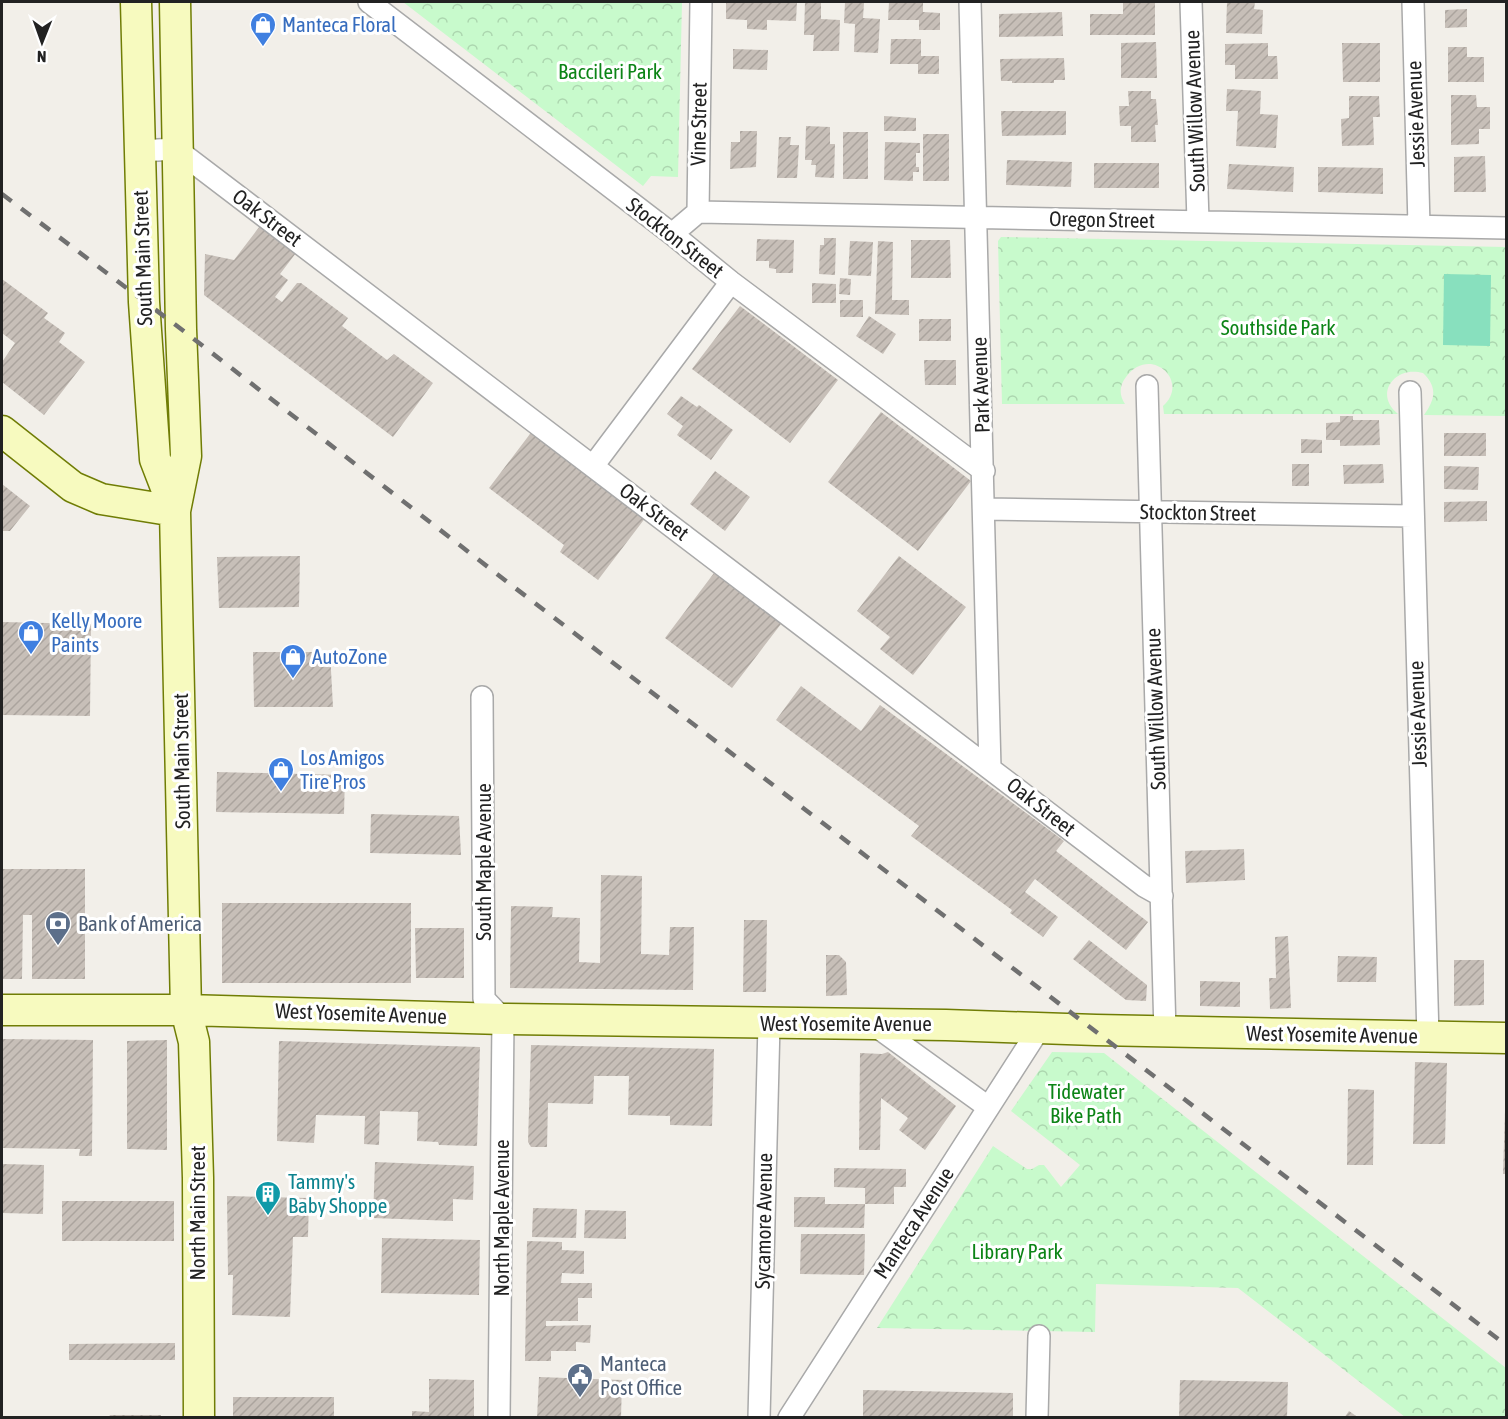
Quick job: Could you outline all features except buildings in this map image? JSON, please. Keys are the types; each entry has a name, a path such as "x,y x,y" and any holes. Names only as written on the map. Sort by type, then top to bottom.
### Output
{"main road":[{"name":"South Main Street","path":"136,2 144,302 155,459 176,511"},
{"name":"South Main Street","path":"175,2 176,149 186,456 176,511 186,1010"},
{"path":"2,431 73,487 101,499 176,511"},
{"name":"West Yosemite Avenue","path":"2,1010 186,1010 504,1019 873,1024 1506,1038"},
{"name":"North Main Street","path":"186,1010 194,1042 198,1178 199,1418"}],"street":[{"name":"Stockton Street","path":"369,2 672,234 731,282 984,471"},
{"name":"Vine Street","path":"698,212 701,2"},
{"name":"Park Avenue","path":"970,2 990,768"},
{"name":"South Willow Avenue","path":"1191,2 1198,221"},
{"name":"Jessie Avenue","path":"1413,2 1419,226"},
{"path":"139,151 176,149"},
{"name":"Oak Street","path":"176,149 1144,886 1162,896"},
{"path":"672,234 698,212"},
{"name":"Oregon Street","path":"698,212 1506,228"},
{"path":"593,466 731,282"},
{"name":"South Willow Avenue","path":"1148,386 1165,1032"},
{"name":"Jessie Avenue","path":"1410,392 1428,1037"},
{"name":"Stockton Street","path":"985,509 1412,516"},
{"name":"South Maple Avenue","path":"482,697 484,999 504,1019"},
{"name":"North Maple Avenue","path":"499,1418 504,1019"},
{"name":"Sycamore Avenue","path":"759,1418 769,1023"},
{"path":"873,1024 988,1107"},
{"name":"Manteca Avenue","path":"789,1418 1039,1029"},
{"path":"1037,1418 1039,1336"}],"green space":[{"name":"Baccileri Park","path":"403,2 682,2 678,177 651,176 643,186"},
{"name":"Southside Park","path":"1001,237 1506,247 1506,416 1424,415 1431,404 1433,388 1423,373 1413,372 1396,377 1388,390 1387,398 1398,414 1164,414 1163,406 1170,396 1172,386 1170,377 1156,365 1146,364 1136,368 1124,380 1121,391 1125,404 1002,404 998,241"},
{"path":"1444,274 1491,275 1490,346 1443,345"},
{"name":"Tidewater Bike Path","path":"1052,1052 1104,1053 1506,1368 1506,1417 1405,1417 1238,1288 1096,1284 1095,1332 877,1328 993,1146 1027,1169 1044,1165 1061,1187 1080,1165 1011,1111"}],"railway":[{"path":"2,194 1506,1345"}],"place":[{"name":"Manteca Floral","path":"263,48"},
{"name":"Kelly Moore Paints","path":"31,656"},
{"name":"AutoZone","path":"293,680"},
{"name":"Los Amigos Tire Pros","path":"281,793"},
{"name":"Bank of America","path":"58,947"},
{"name":"Tammy's Baby Shoppe","path":"268,1217"},
{"name":"Manteca Post Office","path":"580,1399"}],"park label":[{"name":"Library Park","path":"1017,1252"}]}
